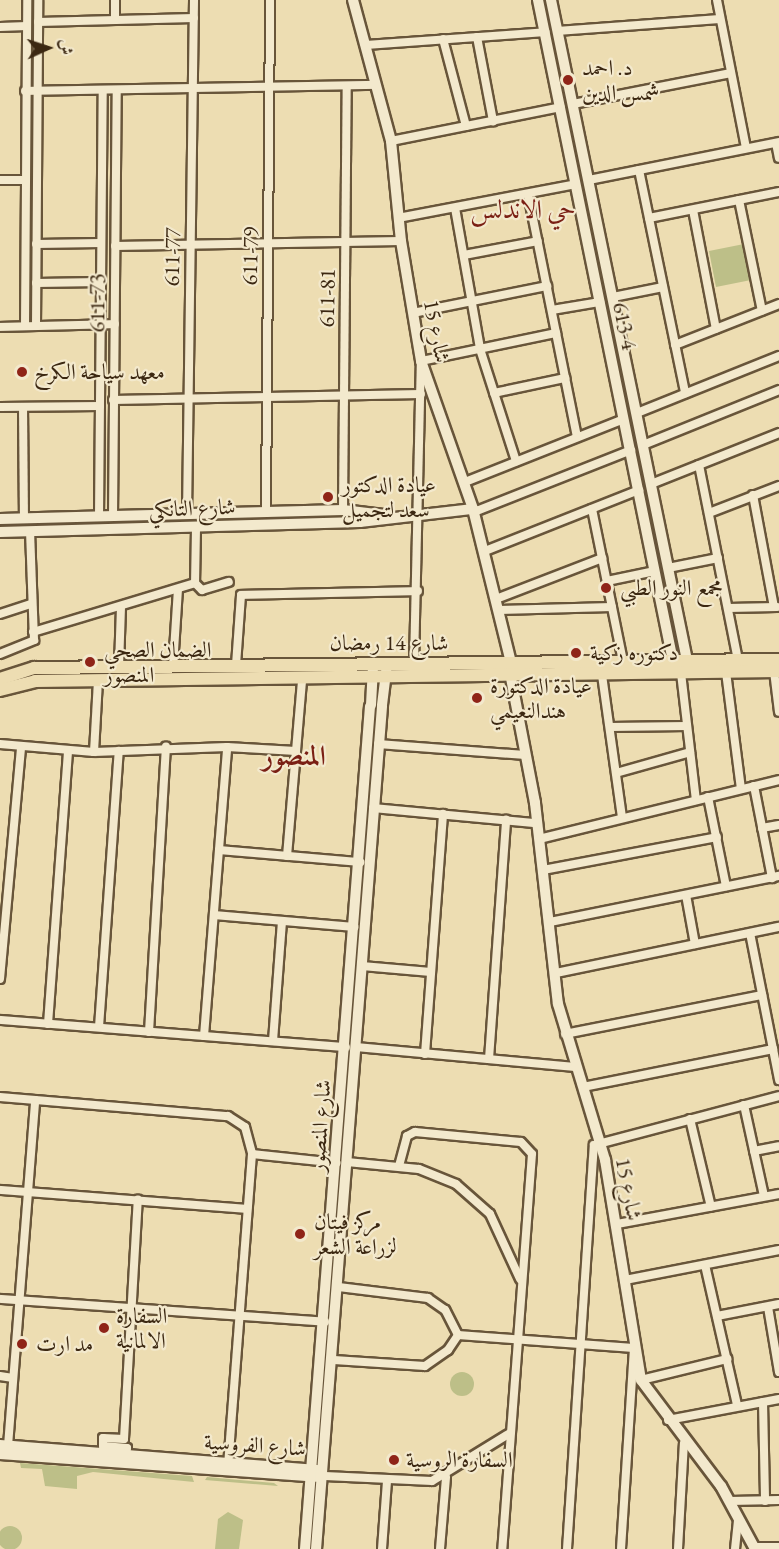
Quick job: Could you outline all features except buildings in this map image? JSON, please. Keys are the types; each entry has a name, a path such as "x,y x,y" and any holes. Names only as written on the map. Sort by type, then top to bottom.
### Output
{"main road":[{"name":"شارع 14 رمضان","path":"0,679 34,668 687,660 738,660 777,667"},
{"name":"شارع 14 رمضان","path":"0,690 35,681 510,678 726,672 777,667"}],"street":[{"path":"26,326 27,0"},
{"path":"36,326 38,0"},
{"path":"115,0 115,21"},
{"name":"611-77","path":"187,515 194,0"},
{"name":"611-79","path":"266,513 270,0"},
{"name":"شارع 15","path":"353,0 391,141 401,241 421,361 465,482 511,663"},
{"name":"613-4","path":"538,0 673,661"},
{"name":"613-4","path":"551,0 687,660"},
{"path":"717,0 746,148"},
{"path":"38,22 194,18"},
{"path":"557,31 720,19"},
{"path":"0,27 27,26"},
{"path":"366,45 546,32"},
{"path":"477,37 493,120"},
{"path":"443,39 466,126"},
{"path":"573,104 731,73"},
{"path":"25,91 376,85"},
{"name":"611-81","path":"343,510 346,86"},
{"name":"611-73","path":"99,517 103,90"},
{"name":"611-73","path":"113,517 117,90"},
{"path":"391,141 561,107"},
{"path":"589,180 777,142 779,158"},
{"path":"639,170 685,393"},
{"path":"0,180 26,180"},
{"path":"398,218 576,184"},
{"path":"649,218 779,192"},
{"path":"528,194 577,437"},
{"path":"739,200 762,311"},
{"path":"455,208 480,349 516,461"},
{"path":"693,210 716,329"},
{"path":"115,246 401,241"},
{"path":"464,255 538,241"},
{"path":"36,244 101,243"},
{"path":"36,283 101,282"},
{"path":"413,313 547,286"},
{"path":"552,310 601,304 663,287"},
{"path":"675,345 779,304"},
{"path":"0,327 115,324"},
{"path":"414,664 420,513 421,361 556,333"},
{"path":"637,412 779,356"},
{"path":"494,393 565,378"},
{"path":"643,445 779,390"},
{"path":"113,400 421,394"},
{"path":"0,407 100,406"},
{"path":"23,407 24,518"},
{"path":"465,482 624,419"},
{"path":"651,484 779,433"},
{"path":"473,510 631,450"},
{"path":"699,465 738,660"},
{"path":"709,513 779,486"},
{"path":"484,551 639,490"},
{"path":"728,608 776,607 753,495"},
{"path":"592,509 623,662"},
{"name":"شارع التانكي","path":"0,519 343,510 384,515 473,510"},
{"path":"288,512 288,524"},
{"name":"شارع التانكي","path":"0,532 360,522 384,515"},
{"path":"195,583 196,528"},
{"path":"0,654 31,644 33,632 30,532"},
{"path":"496,599 602,558"},
{"path":"668,568 718,558"},
{"path":"607,581 655,571"},
{"path":"195,583 204,590 229,582"},
{"path":"33,632 195,583"},
{"path":"173,666 178,589"},
{"path":"236,665 241,595 418,591"},
{"path":"0,614 31,604"},
{"path":"119,667 121,607"},
{"path":"499,610 612,607"},
{"name":"شارع المنصور","path":"351,1047 362,966 382,706 380,664"},
{"path":"777,667 779,712"},
{"path":"726,672 741,789"},
{"path":"681,673 696,800"},
{"path":"602,675 622,818"},
{"name":"شارع 15","path":"510,678 534,808 565,1034 583,1088 596,1143 605,1160 641,1380 667,1420 730,1501 755,1548"},
{"path":"94,752 98,680"},
{"name":"شارع المنصور","path":"305,1549 351,1047 354,927 370,706 379,680"},
{"path":"287,856 302,681"},
{"path":"610,727 687,726"},
{"path":"0,744 94,752 166,747 227,747 296,751"},
{"path":"378,744 524,755"},
{"path":"0,979 21,746"},
{"path":"149,1032 166,747"},
{"path":"204,1036 227,747"},
{"path":"48,1024 68,751"},
{"path":"99,1027 119,751"},
{"path":"616,774 690,752"},
{"path":"538,839 779,780"},
{"path":"550,922 776,877 762,828 754,786"},
{"path":"708,797 726,886"},
{"path":"373,808 536,823"},
{"path":"424,1054 443,814"},
{"path":"489,1059 506,820"},
{"path":"762,828 779,825"},
{"path":"543,870 717,837"},
{"path":"219,850 360,862"},
{"path":"686,895 695,944"},
{"path":"214,915 354,927"},
{"path":"273,1041 282,921"},
{"path":"556,973 779,927"},
{"path":"750,933 779,1080"},
{"path":"362,966 431,972"},
{"path":"565,1034 762,995"},
{"path":"0,1020 574,1066"},
{"path":"583,1088 773,1049"},
{"path":"567,1549 596,1143 779,1096"},
{"path":"0,1097 228,1116 245,1127 252,1154 228,1463"},
{"path":"4,1445 13,1378 34,1100"},
{"path":"744,1105 764,1196"},
{"path":"690,1119 711,1206"},
{"path":"399,1166 411,1132 528,1145 533,1161 521,1282 502,1549"},
{"path":"754,1151 779,1146"},
{"path":"252,1154 399,1166 447,1179 477,1200 498,1229 521,1282"},
{"name":"شارع المنصور","path":"316,1549 339,1287 342,1162"},
{"path":"0,1190 248,1209"},
{"path":"617,1224 779,1194"},
{"path":"126,1454 127,1448 103,1446 103,1438 124,1439 133,1324 128,1309 138,1199"},
{"path":"625,1280 779,1251"},
{"path":"705,1264 737,1405"},
{"path":"339,1287 429,1298 445,1310 458,1335"},
{"path":"0,1299 128,1309 188,1309 207,1317 325,1323"},
{"path":"717,1316 779,1304"},
{"path":"768,1306 779,1372"},
{"path":"458,1335 634,1348 621,1549"},
{"path":"334,1360 424,1366 448,1350 458,1335"},
{"path":"641,1380 727,1359"},
{"path":"0,1376 13,1378"},
{"path":"667,1420 737,1405 779,1400"},
{"path":"763,1402 765,1501"},
{"path":"324,1476 387,1481 446,1477 510,1433"},
{"path":"678,1549 684,1443"},
{"name":"شارع الفروسية","path":"4,1445 228,1463 324,1476"},
{"name":"شارع الفروسية","path":"0,1455 313,1473"},
{"path":"440,1549 446,1477"},
{"path":"382,1549 387,1481"},
{"path":"730,1501 779,1500"},
{"path":"735,1549 738,1517"},
{"path":"755,1548 779,1547"}],"green space":[{"path":"543,0 548,0 607,302 605,300"},
{"path":"744,244 751,280 716,287 709,251"},
{"path":"611,314 647,483 642,484 608,315"},
{"path":"649,492 680,647 678,647 644,493"},
{"path":"462,1372 470,1376 474,1384 470,1392 462,1396 454,1392 450,1384 454,1376"},
{"path":"20,1463 192,1476 194,1482 93,1472 77,1476 77,1489 45,1486 42,1469 21,1468"},
{"path":"207,1477 274,1483 278,1486 205,1480"},
{"path":"228,1512 243,1520 239,1549 215,1549 218,1519"},
{"path":"10,1526 18,1530 22,1538 18,1546 10,1550 2,1546 -2,1538 2,1530"}],"place":[{"name":"د. احمد شمس الدين","path":"568,80"},
{"name":"معهد سياحة الكرخ","path":"22,372"},
{"name":"عيادة الدكتور سعد لتجميل","path":"328,497"},
{"name":"مجمع النور الطبي","path":"606,588"},
{"name":"دكتوره زكية","path":"576,653"},
{"name":"الضمان الصحي المنصور","path":"90,662"},
{"name":"عيادة الدكتورة هندالنعيمي","path":"477,698"},
{"name":"مركز فيتان لزراعة الشعر","path":"300,1234"},
{"name":"السفارة الالمانية","path":"104,1328"},
{"name":"مد ارت","path":"22,1344"},
{"name":"السفارة الروسية","path":"394,1460"}],"district":[{"name":"حي الاندلس","path":"523,210"},
{"name":"المنصور","path":"294,755"}]}
